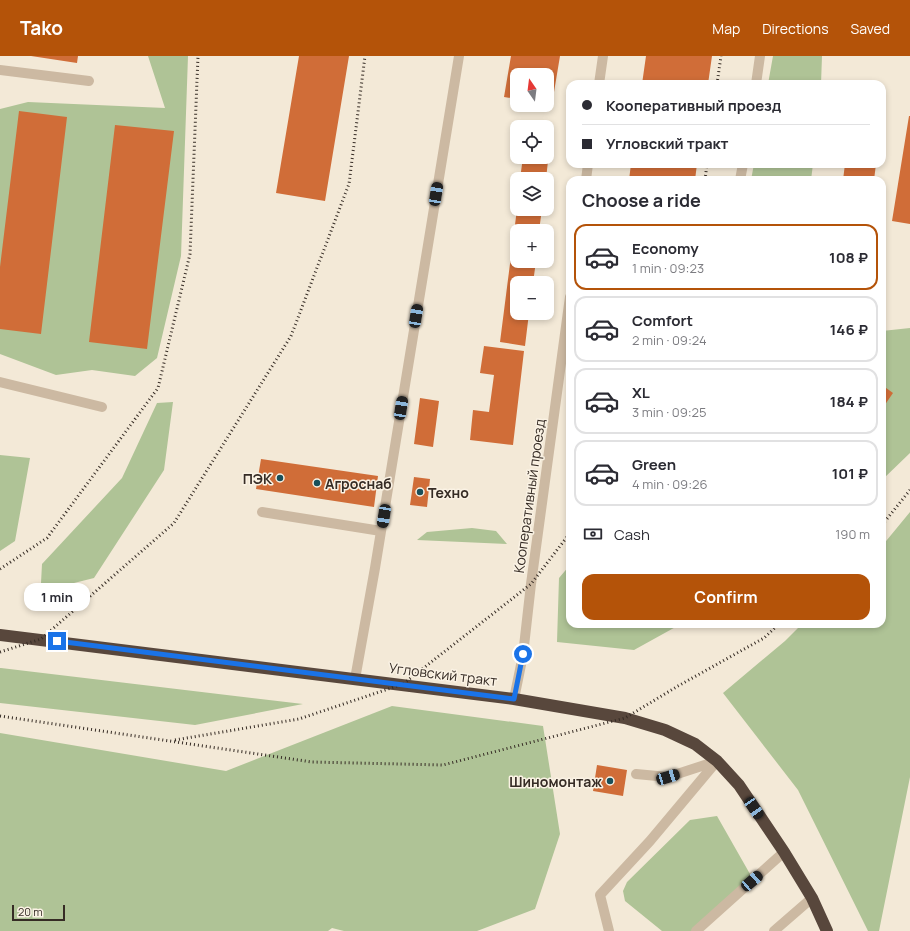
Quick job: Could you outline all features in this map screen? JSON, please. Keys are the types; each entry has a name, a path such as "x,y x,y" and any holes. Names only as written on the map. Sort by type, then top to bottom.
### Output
{"highway":[{"name":"Угловский тракт","path":"0,635 514,699 625,718 665,730 696,744 717,761 739,785 784,852 812,898 828,931"}],"street":[{"path":"355,679 381,531 459,56"},
{"path":"600,80 603,56"},
{"path":"757,80 760,56"},
{"path":"0,70 89,81"},
{"name":"Кооперативный проезд","path":"514,699 523,654 566,326"},
{"path":"0,382 102,407"},
{"path":"262,512 381,531"},
{"path":"636,774 668,777 717,761"},
{"path":"609,931 600,895 650,841 717,761"},
{"path":"696,931 784,852"},
{"path":"774,931 812,898"}],"green space":[{"path":"148,56 188,56 181,256 157,358 135,376 92,370 56,375 0,354 0,109 28,102 165,108"},
{"path":"773,56 822,56 821,80 769,80"},
{"path":"753,168 812,168 812,176 752,176"},
{"path":"910,328 910,453 886,476 886,331"},
{"path":"173,402 164,470 94,578 66,585 41,583 42,564 122,478 157,403"},
{"path":"0,455 30,458 15,541 0,551"},
{"path":"910,512 910,777 879,931 868,931 798,790 723,693 785,641 798,628 886,628 886,541"},
{"path":"472,528 496,531 507,544 417,540 427,532"},
{"path":"566,570 566,628 674,628 634,650 557,642 559,578"},
{"path":"0,668 303,704 195,725 0,703"},
{"path":"392,706 543,726 560,834 535,909 477,931 344,931 332,928 328,931 0,931 0,733 226,771"},
{"path":"717,816 750,874 748,881 694,931 662,931 625,901 623,891 627,882 690,820"}],"building":[{"path":"31,56 78,56 77,63"},
{"path":"299,56 349,56 325,201 276,193"},
{"path":"511,56 560,56 554,92 554,68 510,68 510,98 504,97"},
{"path":"646,56 712,56 709,80 643,80"},
{"path":"19,111 67,117 41,334 0,329 0,267"},
{"path":"910,116 910,224 892,221"},
{"path":"115,125 174,131 147,349 89,342"},
{"path":"522,164 548,164 547,172 521,172"},
{"path":"630,168 696,168 696,176 630,176"},
{"path":"844,168 876,168 874,176 844,176"},
{"path":"516,216 541,216 540,224 515,224"},
{"path":"510,264 510,268 535,268 534,276 510,276 510,320 528,320 525,346 500,342"},
{"path":"484,346 524,351 513,445 470,440 473,410 489,412 494,375 480,373"},
{"path":"886,388 893,393 886,403"},
{"path":"420,398 439,401 433,447 414,444"},
{"name":"Агроснаб","path":"261,459 378,476 374,507 256,489"},
{"name":"Техно","path":"414,477 430,479 427,507 410,505"},
{"name":"Шиномонтаж","path":"597,765 627,770 623,796 593,791"}],"railway":[{"path":"0,569 47,538 158,388 190,254 198,56"},
{"path":"0,652 41,639 174,523 291,336 349,184 365,56"},
{"path":"718,80 721,56"},
{"path":"706,168 706,176"},
{"path":"886,520 910,490"},
{"path":"175,740 299,719 403,684 531,584 566,538"},
{"path":"0,716 312,762 443,765 625,718 678,686 764,638 775,628"}],"place":[{"name":"ПЭК","path":"280,478"},
{"name":"Агроснаб","path":"317,483"},
{"name":"Техно","path":"420,492"},
{"name":"Шиномонтаж","path":"610,781"}],"route":[{"path":"57,641 514,699 523,654"}]}
